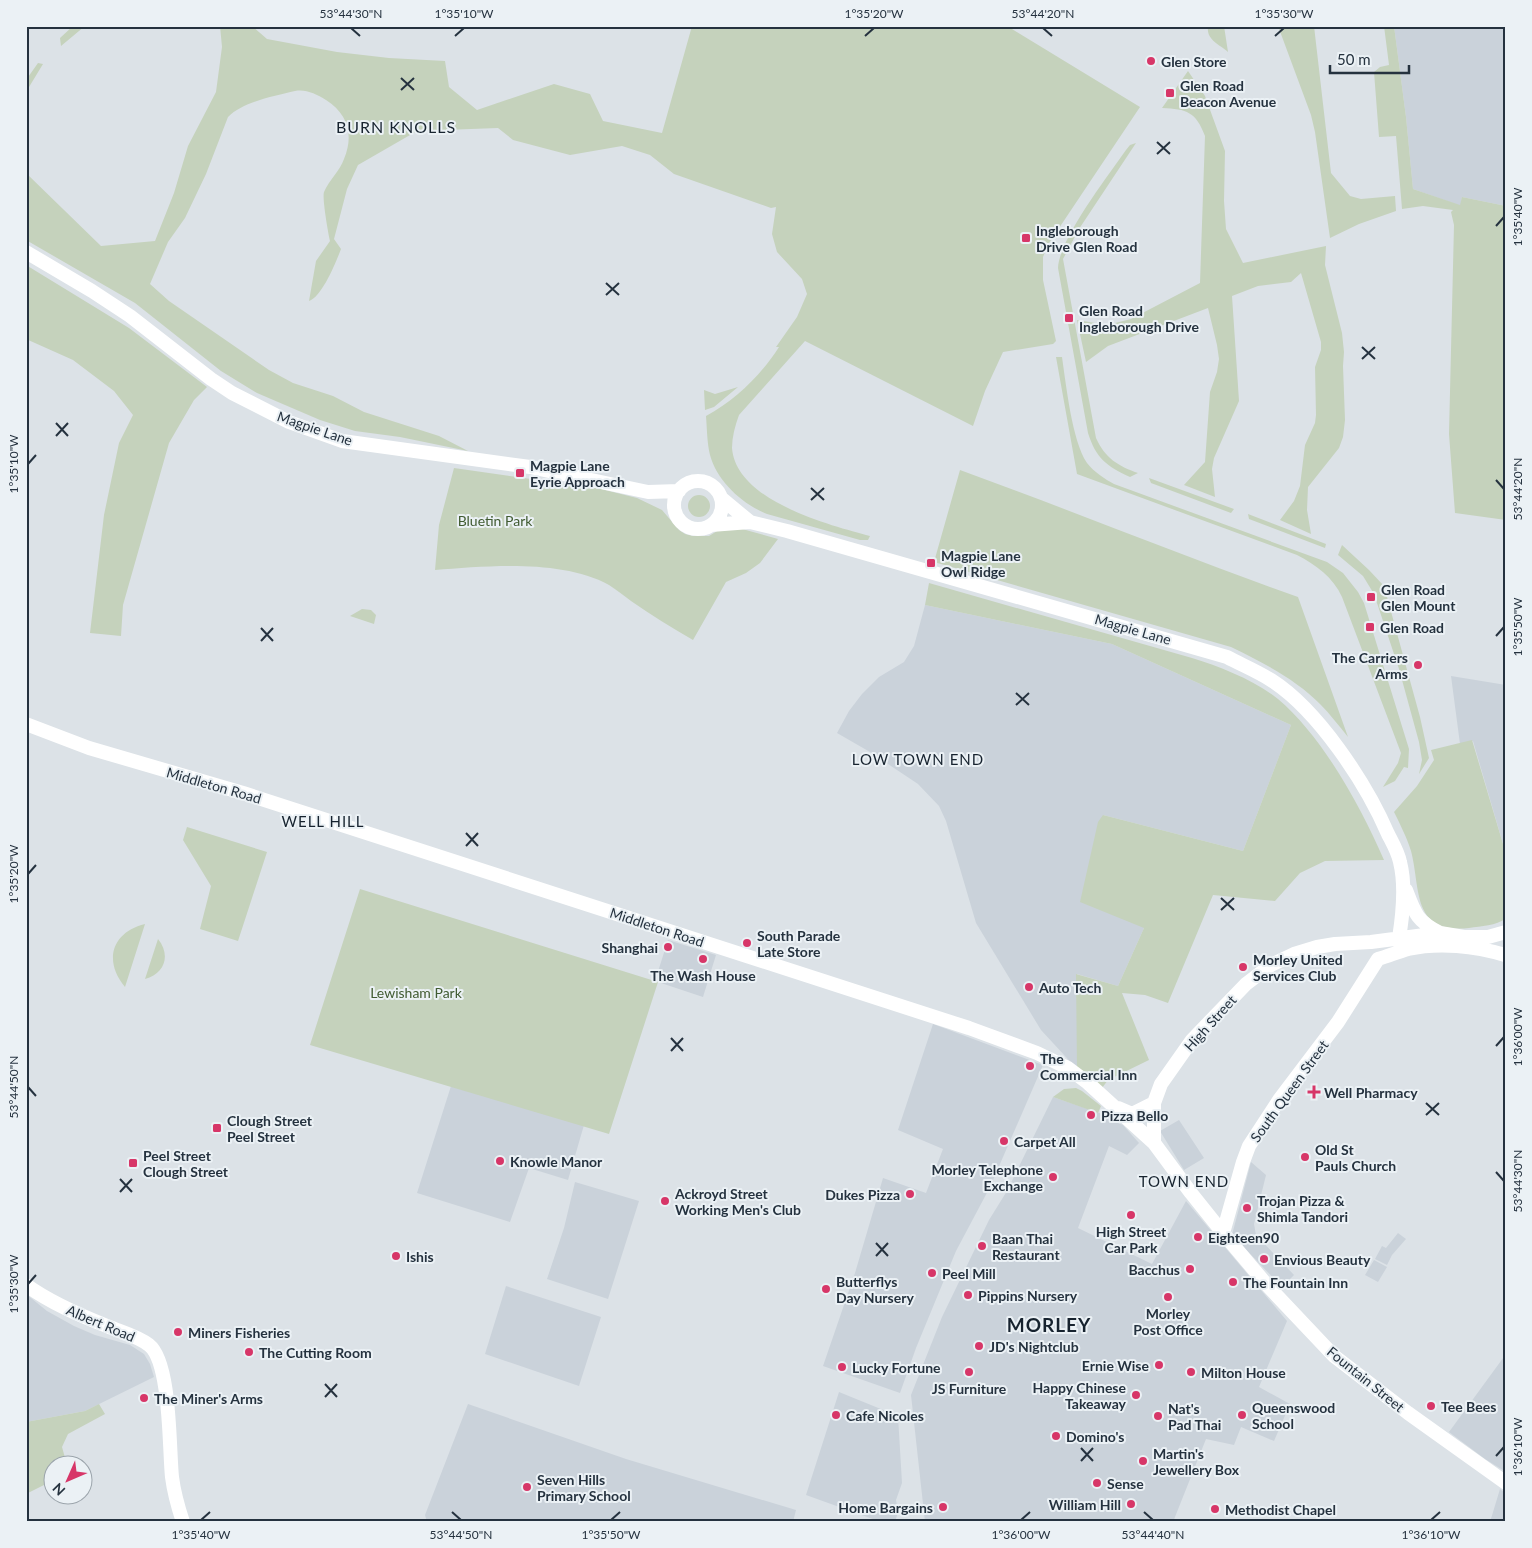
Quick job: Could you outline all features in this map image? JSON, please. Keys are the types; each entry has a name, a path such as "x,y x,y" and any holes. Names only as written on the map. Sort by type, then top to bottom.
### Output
{"street":[{"name":"Magpie Lane","path":"26,252 130,316 232,393 289,422 342,441 530,467 648,492 678,491"},
{"path":"703,482 713,486 721,498 720,513 711,525 701,528 690,528 681,522 676,513 674,502 678,491 690,483 703,482"},
{"name":"Magpie Lane","path":"648,492 676,513"},
{"name":"Magpie Lane","path":"721,498 750,522"},
{"name":"Magpie Lane","path":"711,525 750,522 823,541 1227,657 1272,680 1304,708 1358,777 1377,808 1400,860 1404,885 1402,934"},
{"name":"Middleton Road","path":"26,724 90,748 243,793 970,1028 1037,1053 1068,1068 1088,1083 1154,1143 1223,1233"},
{"name":"Magpie Lane","path":"1404,885 1417,916 1441,939"},
{"path":"1402,934 1416,943 1464,937 1488,937 1506,932 1503,946 1506,956"},
{"name":"High Street","path":"1154,1143 1154,1103 1161,1084 1192,1040 1256,975 1282,959 1310,949 1335,944 1371,942 1402,934"},
{"path":"1371,942 1378,959 1441,939 1506,956"},
{"name":"South Queen Street","path":"1223,1233 1249,1146 1279,1100 1338,1022 1378,959"},
{"path":"1110,1103 1132,1114 1154,1103"},
{"name":"Fountain Street","path":"1223,1233 1272,1291 1341,1363 1506,1483"},
{"name":"Albert Road","path":"26,1285 57,1305 140,1340 150,1345 154,1350 159,1361 168,1408 172,1477 177,1504 183,1522"}],"shaded area":[{"path":"1394,26 1506,26 1506,206 1462,197 1461,206 1413,189"},
{"path":"925,605 1112,644 1291,725 1243,851 1103,815 1144,928 1118,986 1077,974 1077,1069 1041,1030 976,923 946,821 939,806 918,784 870,752 837,733 849,711 862,694 879,677 904,662 914,646"},
{"path":"1451,676 1506,685 1506,854 1473,741 1460,744"},
{"path":"668,940 716,955 703,997 655,981"},
{"path":"933,1024 1043,1065 990,1187 956,1251 916,1348 900,1393 823,1366 855,1273 883,1178 926,1193 943,1149 898,1130"},
{"path":"451,1086 584,1125 568,1180 529,1168 510,1222 417,1193"},
{"path":"1053,1097 1111,1117 1110,1120 1123,1125 1139,1143 1127,1155 1109,1146 1078,1228 1152,1264 1186,1201 1287,1321 1259,1387 1290,1404 1274,1441 1241,1427 1234,1445 1206,1439 1173,1522 925,1522 911,1395 942,1317 989,1220 1007,1191"},
{"path":"1179,1120 1204,1158 1184,1170 1160,1131"},
{"path":"1251,1162 1266,1175 1254,1224 1256,1235 1294,1275 1282,1287 1232,1235"},
{"path":"575,1182 639,1201 608,1299 547,1279 564,1228"},
{"path":"1398,1233 1406,1239 1392,1255 1387,1265 1375,1259 1382,1246 1386,1248"},
{"path":"1374,1260 1387,1267 1378,1282 1365,1275"},
{"path":"506,1286 601,1317 579,1386 485,1354"},
{"path":"26,1294 47,1311 74,1326 95,1335 130,1345 144,1354 150,1364 154,1377 85,1411 26,1422"},
{"path":"1506,1354 1506,1472 1449,1432"},
{"path":"839,1392 898,1416 902,1483 896,1500 898,1512 895,1522 881,1522 806,1495"},
{"name":"Seven Hills Primary School","path":"468,1404 626,1459 796,1510 793,1522 427,1522 425,1515"},
{"path":"1500,1489 1506,1494 1506,1522 1490,1522"}],"green space":[{"path":"73,26 85,26 61,46 60,38"},
{"path":"220,26 252,26 267,39 337,52 389,58 445,61 449,87 477,110 554,84 590,94 603,121 662,133 692,26 1007,26 1140,107 1049,243 1043,257 1043,280 1056,341 1053,344 1003,352 985,391 973,426 805,341 739,415 732,448 737,467 749,483 787,508 832,525 870,536 868,540 860,540 758,510 732,490 713,465 709,450 706,416 738,395 756,377 779,347 776,347 797,317 807,294 802,279 777,252 772,234 776,207 771,208 674,174 650,155 622,146 570,155 513,140 498,128 417,131 358,165 347,189 334,239 341,249 324,286 309,301 316,261 330,241 324,192 342,163 347,150 348,133 344,118 326,100 311,92 303,91 269,97 242,107 228,117 206,174 185,218 168,242 150,284 169,301 269,370 293,383 333,396 364,412 439,436 468,451 400,437 355,431 320,420 257,393 221,371 135,303 26,240 26,173 101,246 155,241 174,193 188,146 216,92 222,47"},
{"path":"1208,26 1224,26 1228,52 1211,38"},
{"path":"1278,26 1314,26 1331,173 1350,196 1361,199 1395,196 1396,211 1359,224 1330,238 1311,115"},
{"path":"1384,26 1394,26 1413,189 1460,205 1462,197 1506,206 1506,520 1455,513 1449,434 1454,225 1451,212 1453,210 1423,206 1402,209 1396,136 1379,137 1374,72 1380,67 1389,65"},
{"path":"38,63 43,64 26,92 26,80"},
{"path":"1188,71 1205,96 1225,151 1224,201 1226,229 1243,263 1326,246 1325,265 1342,333 1345,420 1343,437 1339,448 1308,487 1307,510 1311,534 1280,520 1294,501 1300,486 1305,445 1315,423 1316,415 1315,367 1321,350 1321,342 1301,273 1291,282 1258,286 1232,296 1239,401 1214,458 1212,469 1215,497 1184,485 1205,462 1210,392 1219,359 1208,308 1108,346 1086,362 1077,320 1107,325 1131,319 1200,283 1205,136 1202,128 1190,113 1178,109 1162,108"},
{"path":"1136,143 1079,229 1063,259 1096,438 1108,456 1124,467 1138,473 1130,477 1108,465 1098,455 1091,442 1058,268 1060,256 1075,225 1126,150 1130,145"},
{"path":"26,265 129,328 207,387 194,400 169,443 123,605 121,636 90,633 104,515 119,443 133,415 114,391 73,360 26,339"},
{"path":"1056,357 1062,357 1070,412 1077,441 1087,463 1100,475 1114,484 1327,562 1343,573 1364,603 1409,749 1408,768 1404,767 1395,781 1383,787 1398,763 1401,753 1342,597 1334,583 1317,567 1297,555 1077,474"},
{"path":"738,387 714,407 705,410 704,390 715,394"},
{"name":"Bluetin Park","path":"454,468 601,489 637,498 662,510 679,530 693,536 709,536 722,528 735,527 778,539 760,563 746,573 726,582 693,640 609,585 569,571 524,566 435,570 439,525"},
{"path":"960,470 1298,597 1348,737 1311,695 1266,665 1231,647 934,562"},
{"path":"1149,478 1234,509 1231,513 1151,483"},
{"path":"699,495 707,498 710,506 707,514 699,517 691,514 688,506 691,498"},
{"path":"1248,514 1326,544 1325,548 1249,519"},
{"path":"1342,545 1384,586 1420,717 1429,758 1419,774 1422,760 1419,742 1399,669 1374,594 1363,576 1338,555"},
{"path":"929,583 1192,658 1226,670 1269,692 1295,715 1325,753 1352,796 1384,860 1325,861 1300,873 1275,901 1213,895 1168,1003 1145,995 1122,993 1149,1060 1108,1080 1102,1088 1077,1069 1076,974 1118,986 1144,928 1080,902 1098,822 1103,815 1243,851 1291,725 1112,644 925,605"},
{"path":"362,609 371,610 376,615 374,624 350,616"},
{"path":"1472,740 1506,854 1506,918 1498,923 1488,925 1450,928 1437,924 1428,916 1422,906 1418,894 1411,851 1394,812 1417,786 1434,760 1431,750"},
{"path":"187,827 267,852 238,941 200,929 211,886 183,840"},
{"name":"Lewisham Park","path":"360,889 658,982 609,1134 310,1045"},
{"path":"145,924 125,987 114,967 114,949 118,941 125,934"},
{"path":"158,939 164,951 164,963 157,973 145,979"},
{"path":"1076,1088 1101,1106 1098,1113 1053,1097 1064,1089"},
{"path":"99,1404 105,1414 68,1434 62,1447 64,1456 42,1456 42,1486 26,1494 26,1422 85,1411"}],"place":[{"name":"Glen Store","path":"1151,61"},
{"name":"Glen Road Beacon Avenue","path":"1170,93"},
{"name":"Ingleborough Drive Glen Road","path":"1026,238"},
{"name":"Glen Road Ingleborough Drive","path":"1069,318"},
{"name":"Magpie Lane Eyrie Approach","path":"520,473"},
{"name":"Magpie Lane Owl Ridge","path":"931,563"},
{"name":"Glen Road Glen Mount","path":"1371,597"},
{"name":"Glen Road","path":"1370,627"},
{"name":"The Carriers Arms","path":"1418,665"},
{"name":"South Parade Late Store","path":"747,943"},
{"name":"Shanghai","path":"668,947"},
{"name":"The Wash House","path":"703,959"},
{"name":"Morley United Services Club","path":"1243,967"},
{"name":"Auto Tech","path":"1029,987"},
{"name":"The Commercial Inn","path":"1030,1066"},
{"name":"Well Pharmacy","path":"1314,1092"},
{"name":"Pizza Bello","path":"1091,1115"},
{"name":"Clough Street Peel Street","path":"217,1128"},
{"name":"Carpet All","path":"1004,1141"},
{"name":"Old St Pauls Church","path":"1305,1157"},
{"name":"Knowle Manor","path":"500,1161"},
{"name":"Peel Street Clough Street","path":"133,1163"},
{"name":"Morley Telephone Exchange","path":"1053,1177"},
{"name":"Dukes Pizza","path":"910,1194"},
{"name":"Ackroyd Street Working Men's Club","path":"665,1201"},
{"name":"Trojan Pizza & Shimla Tandori","path":"1247,1208"},
{"name":"High Street Car Park","path":"1131,1215"},
{"name":"Eighteen90","path":"1198,1237"},
{"name":"Baan Thai Restaurant","path":"982,1246"},
{"name":"Ishis","path":"396,1256"},
{"name":"Envious Beauty","path":"1264,1259"},
{"name":"Bacchus","path":"1190,1269"},
{"name":"Peel Mill","path":"932,1273"},
{"name":"The Fountain Inn","path":"1233,1282"},
{"name":"Butterflys Day Nursery","path":"826,1289"},
{"name":"Pippins Nursery","path":"968,1295"},
{"name":"Morley Post Office","path":"1168,1297"},
{"name":"Miners Fisheries","path":"178,1332"},
{"name":"JD's Nightclub","path":"979,1346"},
{"name":"The Cutting Room","path":"249,1352"},
{"name":"Ernie Wise","path":"1159,1365"},
{"name":"Lucky Fortune","path":"842,1367"},
{"name":"JS Furniture","path":"969,1372"},
{"name":"Milton House","path":"1191,1372"},
{"name":"Happy Chinese Takeaway","path":"1136,1395"},
{"name":"The Miner's Arms","path":"144,1398"},
{"name":"Tee Bees","path":"1431,1406"},
{"name":"Cafe Nicoles","path":"836,1415"},
{"name":"Queenswood School","path":"1242,1415"},
{"name":"Nat's Pad Thai","path":"1158,1416"},
{"name":"Domino's","path":"1056,1436"},
{"name":"Martin's Jewellery Box","path":"1143,1461"},
{"name":"Sense","path":"1097,1483"},
{"name":"Seven Hills Primary School","path":"527,1487"},
{"name":"William Hill","path":"1131,1504"},
{"name":"Home Bargains","path":"943,1507"},
{"name":"Methodist Chapel","path":"1215,1509"}],"district":[{"name":"BURN KNOLLS","path":"396,126"},
{"name":"LOW TOWN END","path":"918,759"},
{"name":"WELL HILL","path":"323,821"},
{"name":"TOWN END","path":"1184,1181"},
{"name":"MORLEY","path":"1049,1324"}]}
